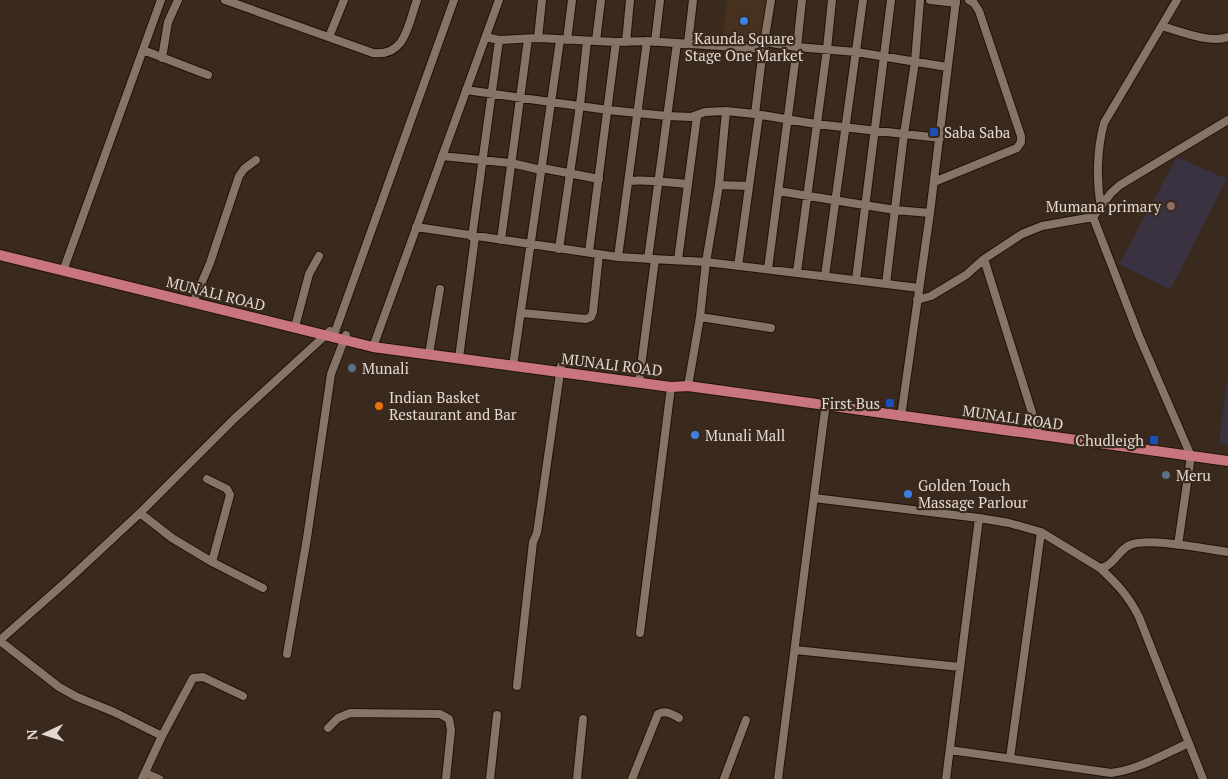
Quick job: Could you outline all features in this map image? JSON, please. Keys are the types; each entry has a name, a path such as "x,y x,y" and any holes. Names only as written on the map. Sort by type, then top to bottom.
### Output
{"main road":[{"name":"MUNALI ROAD","path":"0,250 64,269"},
{"name":"MUNALI ROAD","path":"0,255 374,344 688,384 1190,454 1228,457"},
{"name":"MUNALI ROAD","path":"194,300 296,323 330,333"},
{"name":"MUNALI ROAD","path":"374,344 430,348 460,355"},
{"name":"MUNALI ROAD","path":"640,379 671,387 688,384"},
{"name":"MUNALI ROAD","path":"1190,454 1228,462"}],"street":[{"path":"64,269 161,0"},
{"path":"162,58 168,22 178,0"},
{"path":"225,0 373,53 384,54 392,51 402,42 416,0"},
{"path":"329,37 344,0"},
{"path":"162,736 59,687 0,641 140,513 234,419 330,333 454,0"},
{"path":"374,344 499,0"},
{"path":"538,38 542,0"},
{"path":"513,362 522,313 529,244 551,101 572,0"},
{"path":"558,249 580,105 601,0"},
{"path":"626,42 630,0"},
{"path":"618,257 630,181 637,113 660,0"},
{"path":"688,43 693,0"},
{"path":"738,266 771,0"},
{"path":"768,269 802,0"},
{"path":"797,272 832,0"},
{"path":"825,276 862,0"},
{"path":"856,280 891,0"},
{"path":"886,284 904,134 915,62 920,0"},
{"path":"901,414 930,213 956,2 930,0"},
{"path":"934,182 1017,148 1021,142 1022,136 979,11 974,2 970,0"},
{"path":"1101,207 1098,192 1100,138 1104,123 1177,0"},
{"path":"1162,26 1200,37 1218,40 1228,38"},
{"path":"486,37 499,40 538,38 797,47 856,52 948,67"},
{"path":"501,240 528,39"},
{"path":"460,355 482,161 499,40"},
{"path":"589,252 616,42"},
{"path":"640,379 659,183 677,43"},
{"path":"143,50 208,75"},
{"path":"466,90 637,113 697,116 705,112 726,111 876,132 940,138"},
{"path":"688,384 700,317 706,262 720,184 726,111"},
{"path":"678,260 697,116"},
{"path":"917,300 930,296 966,275 984,259 1022,234 1042,226 1093,217 1110,193 1132,176 1228,120"},
{"path":"442,156 511,163 599,179"},
{"path":"194,300 210,263 239,176 244,169 256,160"},
{"path":"630,181 645,180 659,183 688,184"},
{"path":"720,184 749,186"},
{"path":"778,190 895,210 930,213"},
{"path":"1093,217 1139,336 1190,454 1178,545"},
{"path":"416,227 473,237 618,257 706,262 919,288"},
{"path":"522,313 586,320 591,318 599,254"},
{"path":"296,323 309,274 319,256"},
{"path":"984,259 1039,433"},
{"path":"430,348 440,289"},
{"path":"700,317 771,328"},
{"path":"288,654 331,374 345,337"},
{"path":"517,686 533,542 537,533 561,369"},
{"path":"640,633 671,387"},
{"path":"778,779 826,404"},
{"path":"207,479 227,489 230,495 212,562"},
{"path":"814,498 1009,523 1041,532 1100,568 1121,588 1131,601 1159,666 1203,779"},
{"path":"140,513 172,538 212,562 263,588"},
{"path":"946,779 979,518"},
{"path":"1010,758 1041,532"},
{"path":"1100,568 1108,565 1125,547 1140,542 1228,552"},
{"path":"795,650 960,667"},
{"path":"159,779 143,776 193,678 203,677 244,696"},
{"path":"632,779 658,714 668,712 679,718"},
{"path":"328,728 338,718 350,713 440,714 449,720 451,730 446,779"},
{"path":"490,779 497,715"},
{"path":"577,779 584,719"},
{"path":"724,779 746,720"},
{"path":"950,750 1111,773 1134,768 1189,743"}],"shaded area":[{"name":"Kaunda Square Stage One Market","path":"727,0 768,0 761,46 722,41"},
{"path":"1177,157 1227,179 1170,290 1119,264"},
{"path":"1228,373 1228,445 1219,443"}],"place":[{"name":"Kaunda Square Stage One Market","path":"744,21"},
{"name":"Saba Saba","path":"934,132"},
{"name":"Mumana primary","path":"1171,206"},
{"name":"Munali","path":"352,368"},
{"name":"First Bus","path":"890,403"},
{"name":"Indian Basket Restaurant and Bar","path":"379,406"},
{"name":"Munali Mall","path":"695,435"},
{"name":"Chudleigh","path":"1154,440"},
{"name":"Meru","path":"1166,475"},
{"name":"Golden Touch Massage Parlour","path":"908,494"}]}
